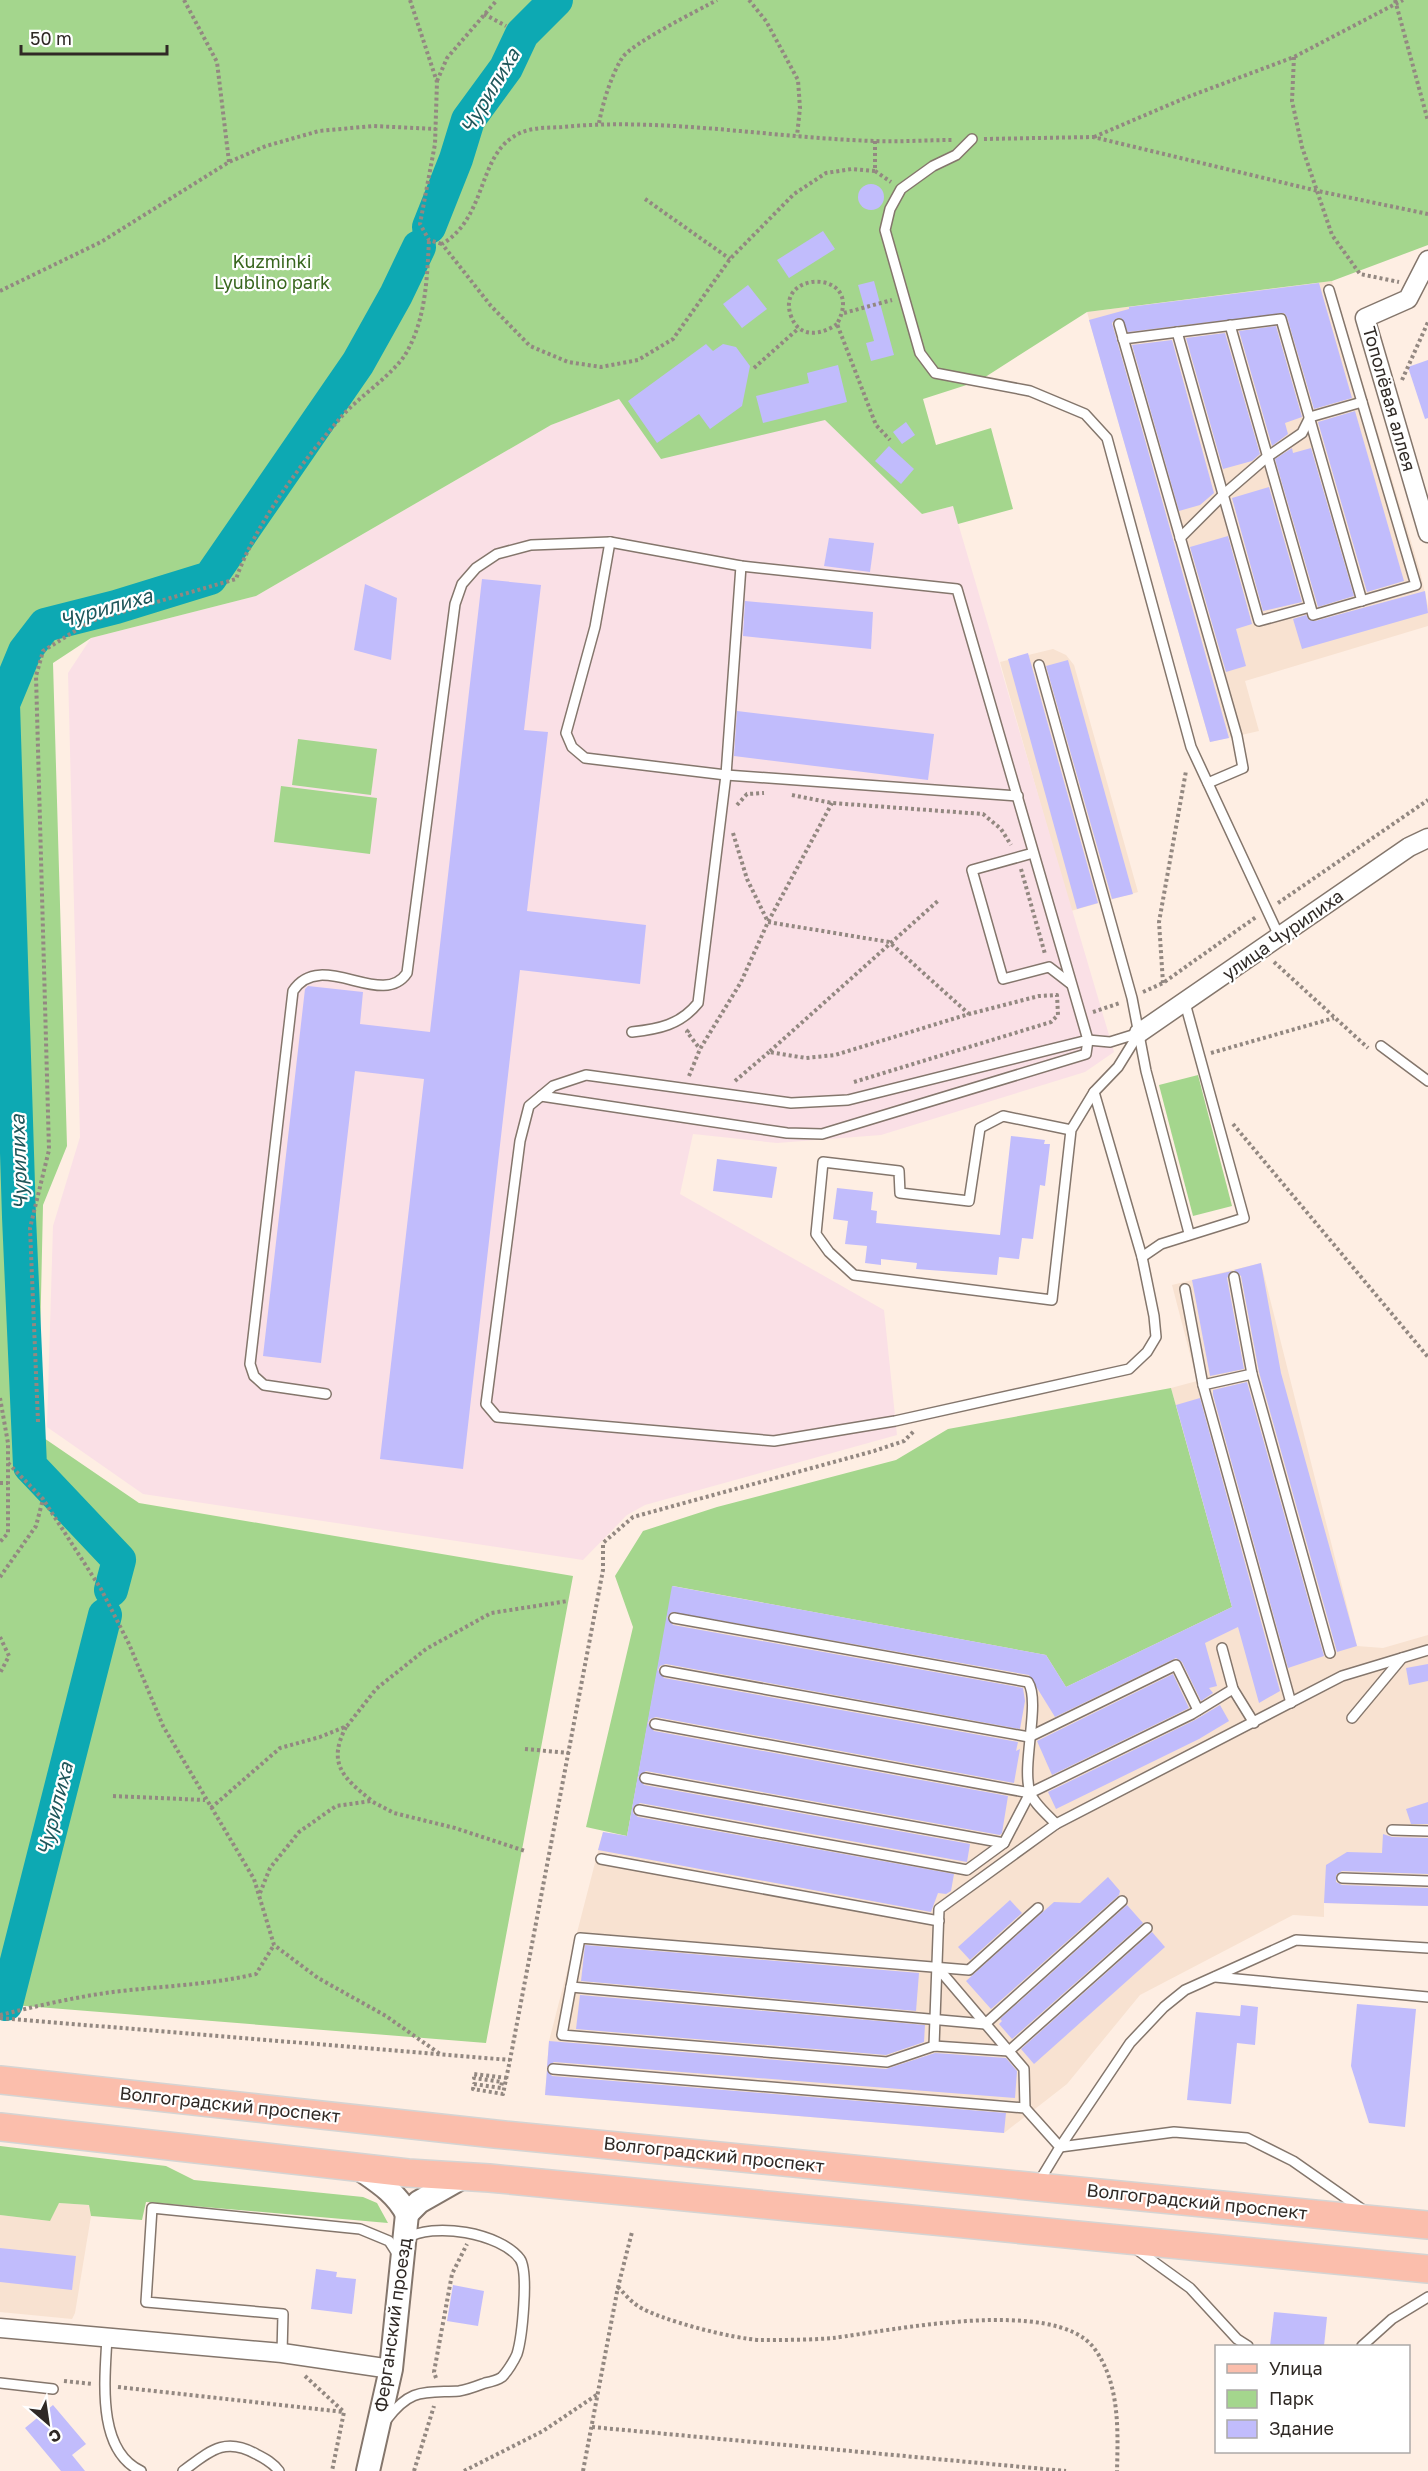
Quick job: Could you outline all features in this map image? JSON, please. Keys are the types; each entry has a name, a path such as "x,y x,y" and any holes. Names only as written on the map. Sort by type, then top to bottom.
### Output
{"main road":[{"name":"Волгоградский проспект","path":"0,2080 495,2134 1428,2225"},
{"path":"0,2127 357,2167 1428,2269"}],"street":[{"name":"Тополёвая аллея","path":"1428,260 1408,299 1365,318 1428,533"},
{"name":"улица Чурилиха","path":"1139,1034 1409,848 1428,838"},
{"path":"357,2167 388,2189 400,2201 407,2214 419,2202 463,2176"},
{"name":"Ферганский проезд","path":"371,2470 391,2369 407,2214"},
{"path":"0,2328 282,2353 391,2369"}],"lane":[{"path":"972,139 956,155 933,166 901,189 890,209 885,230 920,353 935,374 1030,391 1085,414 1107,438 1191,747 1265,911 1280,938"},
{"path":"1230,325 1312,615 1416,585 1329,290"},
{"path":"1123,339 1281,319 1362,601"},
{"path":"1119,324 1237,736 1243,768 1208,783"},
{"path":"1176,332 1259,621 1310,607"},
{"path":"1180,538 1223,495 1267,458 1302,433 1310,417 1362,402"},
{"path":"610,542 595,627 566,733 572,747 585,758 726,775 1018,796"},
{"path":"326,1394 264,1385 254,1376 249,1364 292,991 303,980 318,974 386,986 398,982 407,973 455,604 462,584 476,568 497,554 531,545 610,542 741,566 957,589 1088,1040 1086,1054 822,1134 787,1133 541,1096"},
{"path":"632,1032 671,1025 688,1015 698,1003 726,775 741,566"},
{"path":"1039,665 1132,998 1189,1233"},
{"path":"1033,853 972,870 1003,979 1049,967 1072,985"},
{"path":"1142,1257 1161,1244 1189,1233 1244,1218 1185,1003"},
{"path":"1094,1092 1142,1257 1156,1337 1147,1352 1129,1368 930,1413 774,1441 497,1417 486,1404 520,1141 529,1106 563,1080 586,1075 791,1103 819,1103 848,1100 1088,1040 1110,1042 1139,1034"},
{"path":"1071,1130 1003,1116 981,1128 969,1201 900,1193 899,1172 823,1162 816,1234 829,1252 854,1275 1052,1300 1071,1130 1094,1092 1118,1067 1139,1034"},
{"path":"1381,1046 1428,1082"},
{"path":"1233,1277 1252,1374 1330,1653"},
{"path":"1185,1289 1203,1386 1292,1703"},
{"path":"1203,1386 1252,1374"},
{"path":"639,1810 967,1870 1004,1843 1030,1793 1029,1737 1033,1690 1028,1682 674,1618"},
{"path":"1222,1648 1233,1689 1254,1723"},
{"path":"934,2046 939,1909 1056,1824 1342,1676 1428,1650"},
{"path":"1352,1718 1402,1658"},
{"path":"664,1671 1029,1737 1176,1665 1198,1710"},
{"path":"655,1724 1030,1793 1198,1710 1233,1689"},
{"path":"645,1778 1004,1843"},
{"path":"1030,1793 1056,1824"},
{"path":"1392,1830 1428,1831"},
{"path":"600,1859 939,1921"},
{"path":"1342,1878 1428,1881"},
{"path":"571,1987 985,2024 1122,1901"},
{"path":"1038,1908 969,1970 580,1938 562,2035 887,2062 934,2046 1009,2051 1147,1928"},
{"path":"1036,2187 1130,2043 1164,2007 1185,1990 1296,1940 1428,1948"},
{"path":"937,1967 1024,2069 1025,2108 1060,2147"},
{"path":"1214,1977 1428,1997"},
{"path":"553,2069 1025,2108"},
{"path":"1060,2147 1174,2132 1247,2138 1293,2161 1377,2220"},
{"path":"282,2353 283,2314 146,2302 152,2208 360,2229 389,2241 403,2250 422,2231 472,2233 503,2243 524,2265 519,2345 516,2357 501,2378 462,2391 420,2391 399,2403 378,2430"},
{"path":"1124,2240 1190,2288 1237,2339 1246,2345"},
{"path":"1363,2345 1392,2319 1428,2297"},
{"path":"107,2337 104,2404 119,2454 141,2471"},
{"path":"0,2383 56,2385"},
{"path":"183,2471 213,2449 225,2446 243,2447 273,2463 279,2471"}],"path":[{"path":"184,0 217,62 229,162"},
{"path":"38,1422 30,1228 49,1150 36,676 44,651 91,621 236,579 245,552 304,462 343,415 404,355 426,301 429,240 420,224 431,171 436,129 437,82 410,0"},
{"path":"437,82 447,58 497,0"},
{"path":"599,123 602,106 623,56 672,23 717,0"},
{"path":"749,0 766,21 798,80 800,108 797,136"},
{"path":"1403,0 1294,57 1185,98 1093,137 1318,191 1428,214"},
{"path":"1396,2 1428,121"},
{"path":"484,14 506,26"},
{"path":"1294,57 1292,101 1302,147 1332,235 1360,274 1414,285"},
{"path":"442,244 454,237 470,215 483,188 494,154 512,137 528,130 599,123 826,137"},
{"path":"0,291 101,243 229,162 266,146 319,131 373,126 436,129"},
{"path":"875,141 875,171"},
{"path":"429,240 442,244 492,306 530,346 568,362 601,367 638,360 673,339 730,259 794,194 826,172 852,169 875,171 901,189"},
{"path":"645,199 730,259"},
{"path":"821,280 834,286 842,298 844,313 837,324 826,333 812,334 799,328 791,316 790,303 796,290 807,282 821,280"},
{"path":"844,313 904,296"},
{"path":"1393,412 1406,369 1428,322"},
{"path":"837,324 876,425 890,440"},
{"path":"754,368 799,328"},
{"path":"1163,983 1159,922 1191,747"},
{"path":"786,794 832,803 983,814 1001,829 1018,857 1057,995 1058,1015"},
{"path":"844,1085 1051,1022 1058,1015 1100,1012 1163,983 1428,800"},
{"path":"699,1081 688,1079 700,1049 741,982 768,922 832,803"},
{"path":"732,831 747,879 768,922"},
{"path":"744,1086 732,1084 889,942 939,900"},
{"path":"768,922 889,942 969,1014"},
{"path":"1274,961 1370,1049"},
{"path":"769,1052 806,1058 835,1055 969,1014 1039,996 1057,995"},
{"path":"1213,1064 1210,1053 1334,1018"},
{"path":"1228,1119 1428,1357"},
{"path":"0,1398 8,1463 8,1533 0,1542"},
{"path":"507,2078 474,2074 474,2078 502,2082 501,2088 474,2084 473,2089 503,2094 507,2078 603,1570 603,1543 633,1517 904,1441 930,1413"},
{"path":"0,1424 5,1427"},
{"path":"8,1463 43,1499 101,1590 129,1644 163,1726 254,1878 274,1945 318,1978 386,2016 440,2054"},
{"path":"0,1483 8,1484"},
{"path":"0,1577 36,1526 43,1499"},
{"path":"525,1851 455,1828 394,1813 371,1801 346,1780 338,1763 338,1743 347,1726 376,1689 435,1644 491,1613 568,1601"},
{"path":"0,1637 9,1656 0,1673"},
{"path":"211,1808 280,1748 320,1737 347,1726"},
{"path":"525,1749 569,1753"},
{"path":"113,1796 206,1800"},
{"path":"260,1894 270,1868 299,1832 336,1806 371,1801"},
{"path":"0,2017 48,2003 112,1992 226,1981 256,1974 274,1945"},
{"path":"0,2017 510,2060"},
{"path":"583,2471 618,2287 632,2232"},
{"path":"414,2471 439,2391 434,2372 452,2274 472,2233"},
{"path":"618,2287 638,2306 699,2329 758,2340 830,2338 951,2321 982,2320 1036,2324 1068,2331 1093,2347 1106,2373 1115,2400 1118,2427 1117,2471"},
{"path":"282,2353 344,2412"},
{"path":"56,2385 105,2385 344,2412"},
{"path":"464,2471 543,2431 598,2394"},
{"path":"332,2471 344,2412"},
{"path":"592,2427 1066,2471"}],"shaded area":[{"path":"1332,281 1420,571 1428,606 1428,626 1245,681 1259,731 1210,742 1087,312"},
{"path":"619,399 661,458 824,419 922,514 953,506 1114,1052 1085,1072 881,1135 777,1143 693,1134 680,1194 884,1310 897,1435 645,1505 627,1515 583,1560 143,1494 47,1427 53,1226 80,1137 68,673 91,638 256,596 551,425"},
{"path":"1053,649 1066,655 1074,665 1138,892 1071,911 1000,662"},
{"path":"1261,1263 1357,1646 1383,1648 1428,1635 1428,1906 1324,1903 1324,1917 1293,1915 1140,1995 1067,2084 1004,2133 545,2095 549,2041 603,1832 627,1836 672,1586 1046,1655 1232,1606 1171,1388 1197,1381 1172,1285"},
{"path":"58,2203 89,2205 91,2216 75,2313 72,2319 0,2312 0,2215 49,2221"}],"green space":[{"name":"Kuzminki Lyublino park","path":"0,0 1428,0 1428,245 1332,281 1087,312 979,381 923,399 936,445 991,428 1013,509 958,524 953,506 922,514 825,420 661,459 619,399 551,425 256,596 91,638 53,663 67,1146 43,1205 38,1434 139,1503 573,1576 486,2043 0,2004"},
{"path":"298,739 377,749 371,795 292,785"},
{"path":"281,786 377,798 370,854 274,842"},
{"path":"1198,1075 1232,1206 1193,1216 1159,1085"},
{"path":"1171,1388 1232,1607 1066,1687 1046,1655 673,1586 627,1836 586,1827 633,1627 615,1576 643,1531 717,1507 896,1460 948,1429"},
{"path":"0,2146 166,2166 194,2180 363,2197 377,2203 388,2223 146,2202 142,2220 91,2216 89,2205 59,2203 50,2221 0,2215"}],"building":[{"path":"871,184 880,188 884,197 880,206 871,210 862,206 858,197 862,188"},
{"path":"823,231 835,249 789,278 777,260"},
{"path":"874,281 894,355 871,361 866,343 874,341 858,285"},
{"path":"1319,283 1352,398 1314,409 1284,313 1128,332 1121,318 1117,318 1112,323 1229,738 1210,742 1089,320 1129,309 1129,307"},
{"path":"748,285 767,309 742,328 723,304"},
{"path":"1276,326 1302,417 1285,423 1288,434 1272,446 1239,331"},
{"path":"1225,333 1260,454 1252,461 1223,469 1186,338"},
{"path":"1172,340 1214,493 1200,505 1179,511 1132,345"},
{"path":"706,344 713,351 723,344 736,347 750,366 742,406 710,429 699,414 657,443 628,401"},
{"path":"1428,360 1428,418 1425,419 1408,367"},
{"path":"838,365 847,402 763,423 756,396 809,383 807,373"},
{"path":"1355,411 1404,581 1367,592 1318,422"},
{"path":"906,422 915,435 902,444 893,432"},
{"path":"889,446 914,469 901,484 875,461"},
{"path":"1292,448 1293,453 1311,448 1354,596 1318,607 1275,459"},
{"path":"1269,487 1302,602 1263,611 1232,498"},
{"path":"1228,536 1252,624 1236,629 1246,666 1226,672 1190,547"},
{"path":"829,538 874,543 870,572 824,566"},
{"path":"482,579 541,585 524,730 548,732 527,911 646,925 640,984 520,970 463,1469 380,1459 424,1079 355,1071 321,1363 263,1356 305,989 308,986 363,992 360,1024 430,1032"},
{"path":"365,584 397,598 391,660 354,650"},
{"path":"1425,591 1428,613 1302,649 1293,619 1306,615 1309,620 1315,621"},
{"path":"745,601 873,612 871,649 743,636"},
{"path":"1028,653 1098,903 1077,909 1008,659"},
{"path":"1068,660 1133,894 1112,899 1046,666"},
{"path":"737,711 934,734 928,780 734,756"},
{"path":"1011,1136 1045,1140 1044,1144 1050,1144 1045,1186 1040,1185 1033,1239 1022,1238 1019,1259 999,1257 997,1275 916,1269 917,1263 881,1259 881,1265 865,1263 867,1246 845,1244 848,1221 833,1219 837,1188 873,1192 871,1210 877,1211 876,1223 1000,1235"},
{"path":"717,1159 777,1167 772,1198 713,1191"},
{"path":"1261,1263 1281,1373 1357,1646 1337,1652 1259,1372 1241,1276 1234,1270"},
{"path":"1232,1271 1227,1278 1244,1369 1210,1376 1192,1280"},
{"path":"1247,1382 1324,1656 1288,1668 1213,1395 1213,1390"},
{"path":"1200,1398 1280,1691 1259,1703 1238,1627 1205,1643 1217,1686 1209,1688 1213,1693 1201,1701 1182,1662 1176,1658 1055,1717 1029,1675 672,1612 667,1617 673,1625 1023,1688 1025,1701 1020,1729 666,1664 660,1666 658,1670 664,1678 1018,1742 1016,1751 1020,1749 1014,1783 656,1717 650,1719 648,1723 654,1731 1008,1796 1002,1833 1000,1835 646,1771 638,1777 644,1785 970,1844 967,1862 640,1803 633,1808 633,1813 638,1817 954,1874 951,1891 946,1894 938,1893 931,1912 598,1850 603,1832 627,1836 672,1586 1046,1655 1066,1687 1232,1607 1176,1405"},
{"path":"1428,1664 1428,1681 1409,1685 1406,1668"},
{"path":"1173,1674 1189,1708 1052,1775 1037,1741"},
{"path":"1220,1705 1229,1721 1199,1739 1056,1809 1048,1792 1195,1720"},
{"path":"1428,1802 1428,1824 1411,1824 1406,1809"},
{"path":"1383,1834 1392,1837 1428,1838 1428,1874 1342,1871 1336,1875 1336,1882 1342,1885 1428,1888 1428,1906 1324,1903 1326,1865 1347,1852 1382,1853"},
{"path":"1108,1877 1120,1891 1119,1895 991,2009 966,1981 1054,1902 1080,1903"},
{"path":"1010,1900 1022,1913 970,1960 958,1947"},
{"path":"1127,1905 1143,1923 1012,2039 999,2024 1002,2021 1000,2019"},
{"path":"1152,1932 1165,1947 1034,2064 1021,2049"},
{"path":"585,1945 919,1973 916,2011 581,1981"},
{"path":"580,1995 925,2025 924,2042 886,2055 576,2029"},
{"path":"1357,2004 1416,2009 1405,2127 1369,2123 1351,2066"},
{"path":"1241,2005 1258,2007 1255,2045 1237,2043 1231,2104 1187,2100 1196,2012 1240,2016"},
{"path":"549,2041 886,2069 935,2053 1006,2058 1017,2071 1015,2098 554,2062 547,2067"},
{"path":"547,2070 552,2076 1006,2113 1004,2133 545,2095"},
{"path":"0,2248 76,2256 72,2290 0,2282"},
{"path":"316,2269 337,2272 336,2277 356,2279 352,2314 311,2309"},
{"path":"453,2285 484,2291 478,2326 447,2321"},
{"path":"1274,2312 1327,2317 1324,2345 1270,2345"},
{"path":"53,2405 86,2444 72,2455 85,2471 61,2471 25,2428"}],"waterway":[{"name":"Чурилиха","path":"429,227 456,159 468,120 506,68 522,34 556,0"},
{"name":"Чурилиха","path":"111,1590 119,1560 30,1466 19,1217 3,704 25,651 45,625 116,607 210,578 358,363 396,295 419,247"},
{"name":"Чурилиха","path":"6,2004 105,1615"}]}
